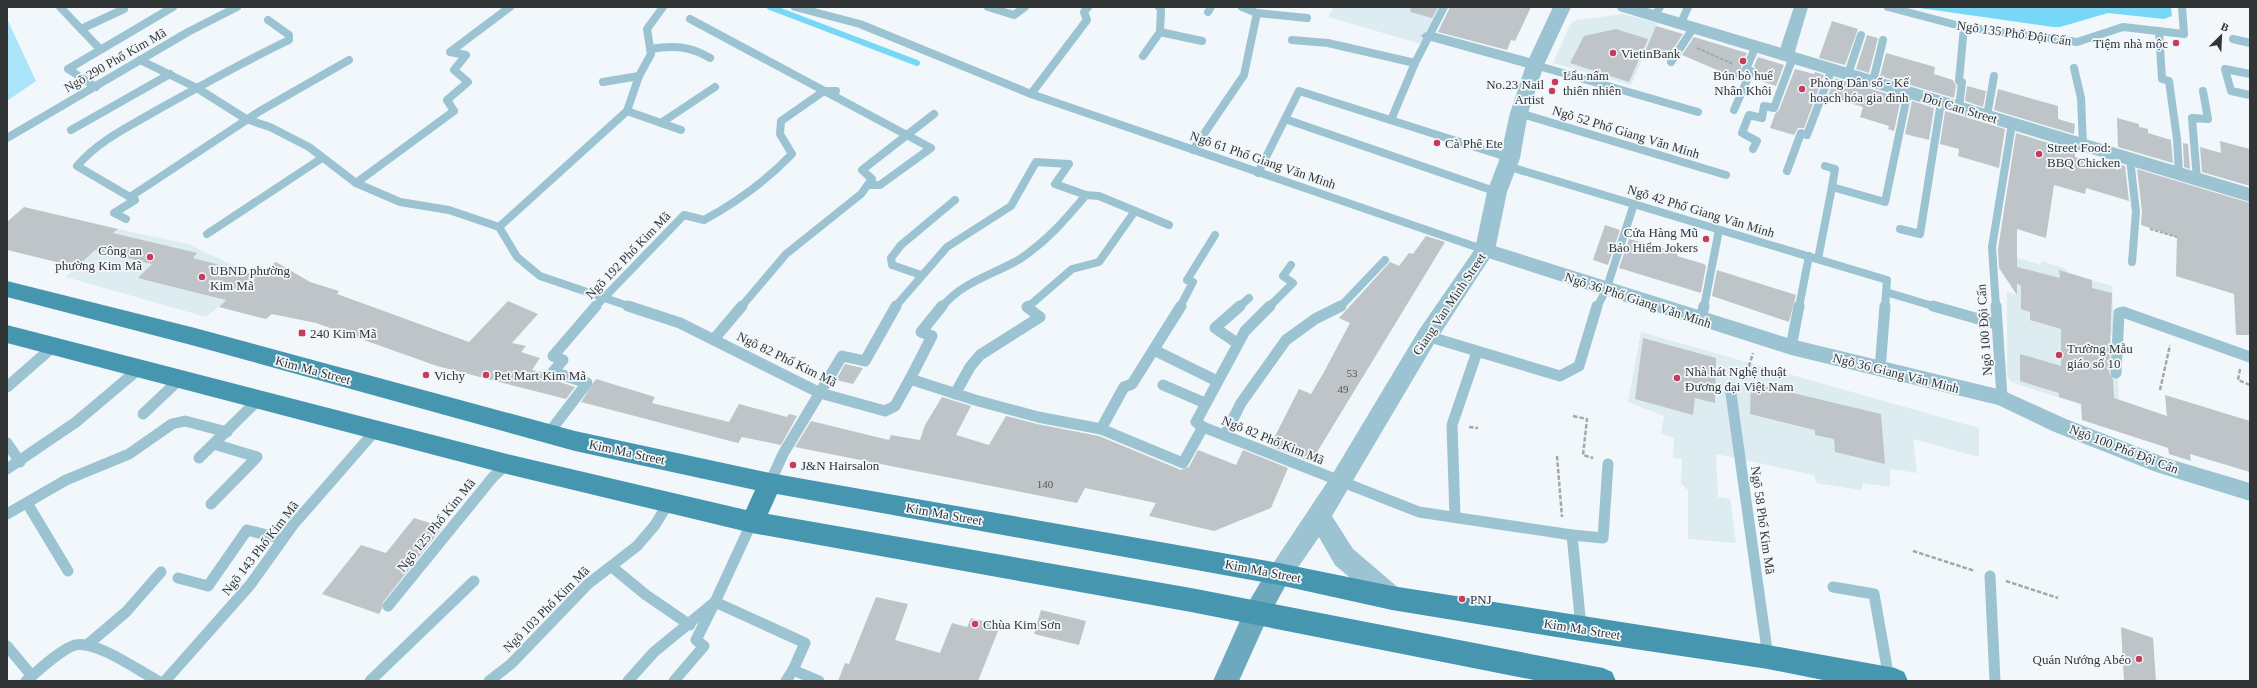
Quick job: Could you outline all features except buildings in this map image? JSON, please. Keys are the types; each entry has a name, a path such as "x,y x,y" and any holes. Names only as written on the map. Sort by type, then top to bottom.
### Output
{"main road":[{"name":"Kim Ma Street","path":"7,289 548,434 770,483 1279,574 1392,598 1581,630 1768,657 1892,680"},
{"path":"7,334 259,399 375,431 752,522 1256,613 1603,681"},
{"path":"752,522 770,483"},
{"path":"1226,681 1256,613 1279,574"}],"street":[{"name":"Giang Van Minh Street","path":"1279,574 1295,553 1319,516 1427,336 1485,250 1497,192 1509,162 1519,113 1535,65 1562,7"},
{"name":"Doi Can Street","path":"1625,7 1658,11 1688,19 1756,46 2250,196"},
{"path":"1789,56 1801,7"},
{"path":"1429,36 1535,65"},
{"name":"Ngõ 36 Phố Giang Văn Minh","path":"1485,250 1606,290 1791,347"},
{"name":"Ngõ 36 Giang Văn Minh","path":"1791,347 1880,370 2002,398"},
{"name":"Ngõ 100 Phố Đội Cấn","path":"2002,398 2060,425 2163,466 2250,492"},
{"path":"1319,516 1344,557 1392,598"}],"lane":[{"path":"60,7 100,49"},
{"path":"81,29 124,9 121,7"},
{"path":"96,87 68,69 173,7"},
{"name":"Ngõ 290 Phố Kim Mã","path":"7,138 140,60 237,7"},
{"path":"356,183 454,112 447,100 468,82 454,70 466,56 450,52 510,7"},
{"path":"140,60 198,88 246,119 270,127 308,147 356,183 400,202 449,210 499,227 627,111 639,76 651,54 647,29 663,7"},
{"name":"Ngõ 61 Phố Giang Văn Minh","path":"795,7 860,24 1031,94 1485,250"},
{"path":"988,7 1014,15 1025,7"},
{"path":"1031,94 1087,20 1084,12 1088,7"},
{"path":"1143,56 1160,32 1161,9 1159,7"},
{"path":"1242,7 1257,13 1307,18"},
{"path":"1391,120 1415,63 1444,7"},
{"name":"Ngõ 135 Phố Đội Cấn","path":"1888,7 1964,27 2077,42 2123,27 2184,34 2182,7"},
{"path":"1193,150 1244,74 1257,13"},
{"path":"690,19 931,148 880,185 868,184"},
{"path":"1672,62 1684,42 1688,19"},
{"path":"126,219 114,213 135,200 76,166 86,153 110,137 289,40 288,35 268,20"},
{"path":"1959,107 1962,82 1959,81 1964,27"},
{"path":"2159,31 2162,79 2169,81 2177,139 2179,174"},
{"path":"1160,32 1202,41"},
{"path":"1787,172 1801,133 1807,135 1840,71 1861,35"},
{"path":"2233,39 2250,43"},
{"path":"1292,40 1328,42 1415,63"},
{"path":"1873,81 1883,40"},
{"path":"650,49 674,45 695,48 710,58"},
{"path":"1734,110 1750,71 1746,69 1756,46"},
{"path":"1753,149 1758,141 1742,132 1749,115 1762,118 1764,106 1774,108 1789,56"},
{"path":"130,197 246,119 349,60"},
{"path":"1535,65 1698,112"},
{"path":"2074,68 2081,98 2083,145"},
{"path":"2250,74 2225,69 2231,91 2250,95"},
{"path":"70,130 170,74"},
{"path":"603,82 639,76"},
{"path":"1986,116 1994,76"},
{"path":"662,123 715,87"},
{"path":"824,91 836,91"},
{"name":"Ngõ 192 Phố Kim Mã","path":"548,434 587,383 553,372 563,360 553,356 603,297 684,215 704,220 732,205 775,173 792,154 780,134 781,121 824,91"},
{"name":"Ngõ 42 Phố Giang Văn Minh","path":"1285,119 1299,91 1391,120 1634,204 1887,280 1886,292"},
{"path":"2197,179 2192,118 2208,119 2203,91"},
{"path":"1832,187 1885,202 1908,92"},
{"path":"1900,229 1920,234 1941,102"},
{"path":"627,111 681,130"},
{"name":"Ngõ 52 Phố Giang Văn Minh","path":"1519,113 1726,175"},
{"path":"714,338 786,254 821,224 861,194 872,179 862,170 934,114"},
{"path":"1258,172 1285,119 1497,192"},
{"name":"Ngõ 100 Đội Cấn","path":"2002,398 1991,260 2012,124"},
{"path":"207,234 322,158"},
{"path":"2130,159 2136,212 2132,262"},
{"path":"770,483 783,454 842,356 865,361 896,305 947,247 1011,206 1036,162 1069,164 1055,184 1086,195 1099,196 1169,225"},
{"path":"1791,347 1832,187 1835,169 1825,166"},
{"path":"910,379 932,336 921,332 950,296 972,282 1018,259 1050,237 1086,195"},
{"path":"921,276 892,265 891,258 901,245 955,200"},
{"path":"1427,336 1560,376 1579,366 1596,308 1606,290 1634,204"},
{"path":"955,394 970,367 980,355 1040,317 1027,307 1072,269 1099,262 1136,211"},
{"name":"Ngõ 82 Phố Kim Mã","path":"499,227 517,258 540,276 680,323 714,338 820,393 885,411 895,406 910,379 955,394 1038,417 1101,429 1183,463 1204,427 1419,512 1603,538 1608,464"},
{"path":"1701,320 1719,230"},
{"path":"1101,429 1124,387 1132,384 1173,320 1193,282 1186,280 1215,235"},
{"path":"1225,435 1241,403 1286,340 1315,320 1340,307 1385,260"},
{"path":"1204,427 1196,422 1205,403 1238,343 1259,315 1293,283 1283,276 1291,265"},
{"path":"1880,370 1886,292 1996,324"},
{"path":"1238,343 1214,328 1249,298"},
{"path":"2116,373 2119,312 2250,357"},
{"path":"7,387 54,346"},
{"path":"1154,350 1217,381"},
{"path":"1454,517 1452,425 1478,352"},
{"path":"7,469 47,445 99,405 140,368"},
{"path":"143,414 180,379"},
{"path":"1163,385 1205,403"},
{"name":"Ngõ 58 Phố Kim Mã","path":"1730,386 1768,657"},
{"path":"199,458 259,399"},
{"path":"7,514 66,480 129,454 172,424 186,421 227,432"},
{"name":"Ngõ 143 Phố Kim Mã","path":"165,681 250,585 282,539 375,431"},
{"path":"7,443 20,462"},
{"path":"211,504 257,457 214,444"},
{"name":"Ngõ 125 Phố Kim Mã","path":"388,606 493,477 507,464"},
{"name":"Ngõ 103 Phố Kim Mã","path":"489,681 511,664 588,584 612,567 637,546 655,525 669,502"},
{"path":"27,503 68,571"},
{"path":"674,681 704,646 696,640 752,522"},
{"path":"178,578 208,586 247,530 282,539"},
{"path":"1568,534 1581,630"},
{"path":"612,567 646,595 690,625"},
{"path":"86,645 108,630 130,608 161,572"},
{"path":"1990,576 1995,681"},
{"path":"370,681 474,581"},
{"path":"1833,587 1874,594 1892,680"},
{"path":"628,681 654,652 690,625 715,602"},
{"path":"715,602 806,642 793,670 786,681"},
{"path":"7,646 29,679 52,659 75,645 92,645 158,681"},
{"path":"793,670 819,681"}],"path":[{"path":"1684,42 1746,69"},
{"path":"2134,224 2177,237"},
{"path":"2160,390 2173,331"},
{"path":"1745,381 1758,338"},
{"path":"1573,416 1587,419 1583,455 1608,464"},
{"path":"1557,456 1568,534"}],"shaded area":[{"path":"1334,7 1440,7 1421,44 1328,17"},
{"path":"1913,7 2171,7 2172,16 2164,19 2108,13 2060,27 2053,27"},
{"path":"1623,14 1658,23 1631,85 1553,63 1571,23 1577,20"},
{"path":"7,19 36,81 7,101"},
{"path":"118,229 188,244 255,276 206,317 66,277"},
{"name":"Trường Mẫu giáo số 10","path":"2017,258 2041,265 2042,261 2066,269 2067,273 2112,286 2114,336 2110,335 2113,373 2118,375 2119,416 2013,383 2007,377 2007,292 2017,295"},
{"path":"1641,332 1979,428 1979,457 1913,439 1917,473 1890,469 1890,487 1863,483 1861,490 1816,483 1814,475 1716,454 1718,497 1730,499 1736,543 1688,539 1688,490 1681,484 1682,459 1673,458 1674,438 1661,433 1664,416 1628,402"}],"waterway":[{"path":"770,7 917,63"}],"place":[{"name":"Tiệm nhà mộc","path":"2176,43"},
{"name":"VietinBank","path":"1613,53"},
{"name":"Bún bò huể Nhân Khôi","path":"1743,61"},
{"name":"Lẩu nấm thiên nhiên","path":"1555,82"},
{"name":"Phòng Dân số - Kế hoạch hóa gia đình","path":"1802,89"},
{"name":"No.23 Nail Artist","path":"1552,91"},
{"name":"Cà Phê Ete","path":"1437,143"},
{"name":"Street Food: BBQ Chicken","path":"2039,154"},
{"name":"Cửa Hàng Mũ Bảo Hiểm Jokers","path":"1706,239"},
{"name":"Công an phường Kim Mã","path":"150,257"},
{"name":"UBND phường Kim Mã","path":"202,277"},
{"name":"240 Kim Mã","path":"302,333"},
{"name":"Trường Mẫu giáo số 10","path":"2059,355"},
{"name":"Vichy","path":"426,375"},
{"name":"Pet Mart Kim Mã","path":"486,375"},
{"name":"Nhà hát Nghệ thuật Đương đại Việt Nam","path":"1677,378"},
{"name":"J&N Hairsalon","path":"793,465"},
{"name":"PNJ","path":"1462,599"},
{"name":"Chùa Kim Sơn","path":"975,624"},
{"name":"Quán Nướng Abéo","path":"2139,659"}]}
